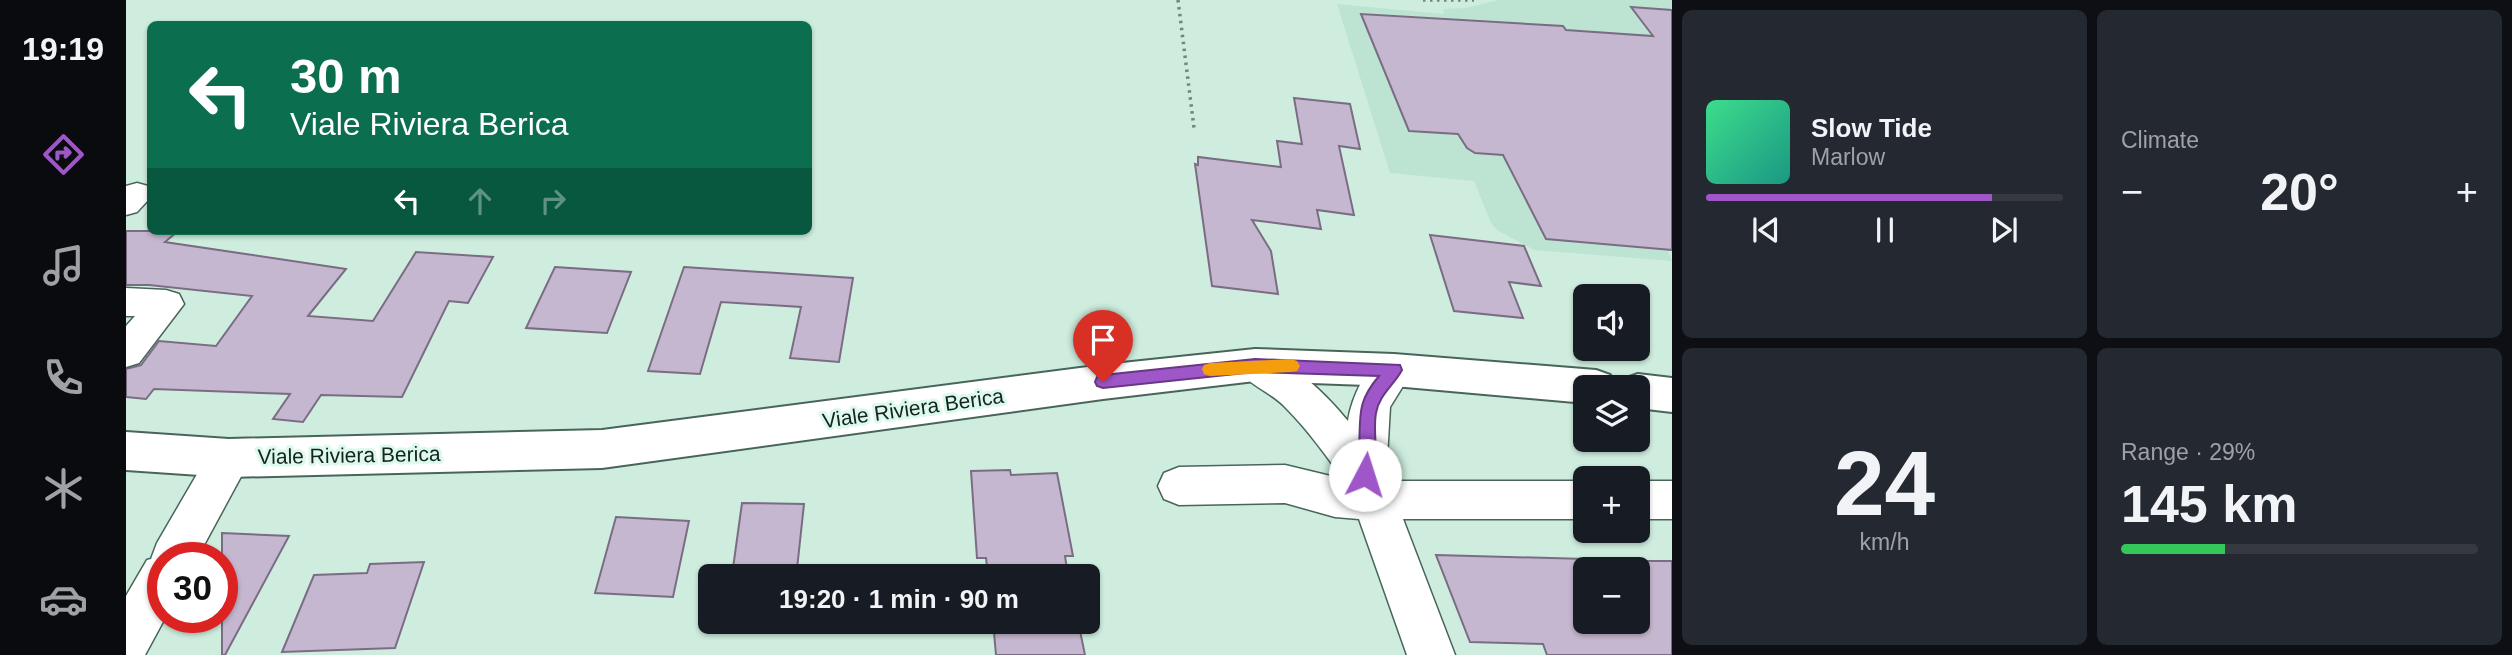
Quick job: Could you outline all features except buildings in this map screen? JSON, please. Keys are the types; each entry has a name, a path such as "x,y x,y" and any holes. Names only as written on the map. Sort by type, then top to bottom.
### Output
{"main road":[{"name":"Viale Riviera Berica","path":"126,451 229,458 602,449 1103,382 1255,365 1394,370 1573,385"},
{"path":"1650,392 1672,395"}],"street":[{"path":"126,302 166,304 126,352"},
{"path":"1255,365 1296,392 1319,415 1369,488 1431,655"},
{"path":"1369,488 1367,414 1374,394 1394,370"},
{"name":"Viale Riviera Berica","path":"182,542 229,458"},
{"path":"1179,486 1285,484 1335,498 1369,488 1573,499"},
{"path":"1650,500 1672,500"},
{"path":"126,641 147,604"}],"path":[{"path":"1178,0 1194,128"},
{"path":"1423,0 1474,0"}],"shaded area":[{"path":"1498,0 1672,0 1672,251 1668,251 1672,261 1534,250 1497,230 1491,223 1474,181 1390,173 1337,4 1444,14 1443,9 1466,8"}],"slow traffic":[{"path":"1210,369 1255,365 1291,366"}],"route":[{"path":"1103,382 1255,365 1394,370 1374,394 1367,414 1365,475"}]}
